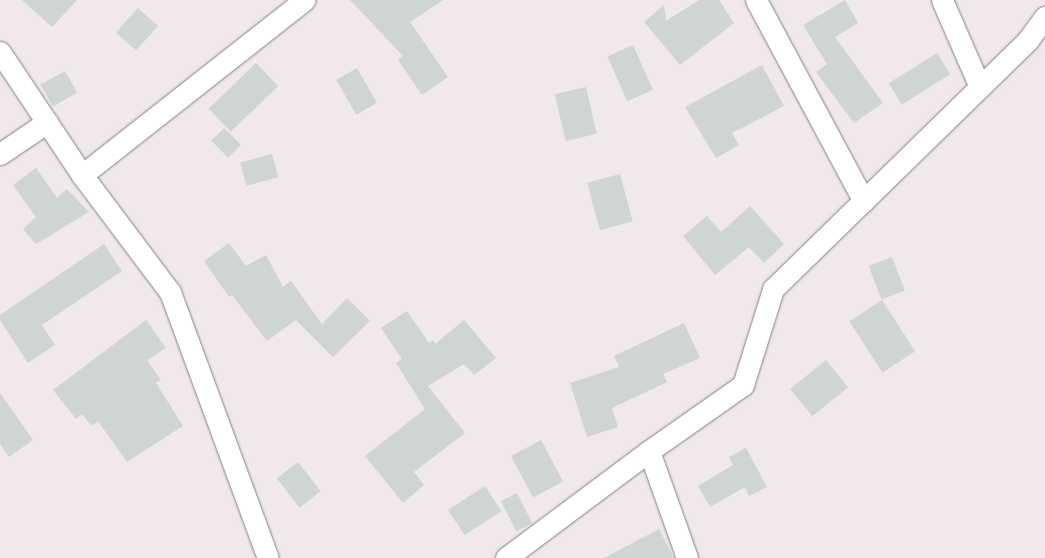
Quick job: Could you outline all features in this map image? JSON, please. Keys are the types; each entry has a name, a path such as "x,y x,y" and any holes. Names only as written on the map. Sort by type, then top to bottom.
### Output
{"street":[{"path":"82,175 304,0"},
{"path":"756,0 864,201"},
{"path":"942,0 980,87"},
{"path":"506,558 648,452 743,385 773,289 1028,40 1045,17"},
{"path":"0,52 82,175 170,292 268,558"},
{"path":"0,154 47,122"},
{"path":"648,452 687,558"}],"building":[{"path":"22,0 77,0 52,27"},
{"path":"350,0 443,0 410,22 448,77 422,95 398,60 403,56"},
{"path":"699,0 719,0 734,23 680,65 644,22 664,5 666,21"},
{"path":"845,0 858,23 835,37 883,103 854,123 816,72 827,64 803,25"},
{"path":"138,8 158,26 136,51 116,33"},
{"path":"633,45 653,90 627,101 607,56"},
{"path":"937,53 950,74 902,104 889,83"},
{"path":"256,63 278,86 231,132 209,109"},
{"path":"762,65 784,106 732,133 739,145 716,158 685,107"},
{"path":"357,68 377,103 356,115 336,80"},
{"path":"65,71 77,93 53,106 41,85"},
{"path":"586,87 597,134 566,141 555,94"},
{"path":"224,128 241,145 228,158 211,141"},
{"path":"272,154 278,177 246,186 240,163"},
{"path":"36,168 57,198 67,189 89,212 36,244 23,229 36,217 13,185"},
{"path":"620,174 633,221 600,230 587,183"},
{"path":"750,206 784,244 764,263 749,247 715,275 683,236 707,216 721,232"},
{"path":"229,243 246,266 266,255 283,287 291,281 322,324 347,298 370,321 333,357 296,320 267,341 232,295 229,297 204,261"},
{"path":"104,244 122,271 42,325 55,345 28,363 0,320 0,315"},
{"path":"892,257 905,291 882,300 869,266"},
{"path":"882,300 915,351 883,372 849,321"},
{"path":"407,311 429,343 433,340 435,344 464,320 496,358 474,375 464,364 428,386 465,433 414,472 424,485 403,503 365,456 425,409 396,363 402,359 381,328"},
{"path":"146,320 166,348 147,360 161,380 156,383 183,426 127,462 98,421 92,426 82,414 76,419 53,390"},
{"path":"684,323 700,358 663,374 667,382 612,408 618,427 587,437 570,383 619,367 614,356"},
{"path":"826,360 848,387 812,416 790,389"},
{"path":"0,393 33,440 9,457 0,444"},
{"path":"541,440 563,481 533,497 511,456"},
{"path":"746,448 767,487 749,496 745,487 710,507 698,486 733,465 729,457"},
{"path":"298,462 321,491 300,508 277,479"},
{"path":"485,486 501,511 464,535 448,510"},
{"path":"517,493 532,523 516,531 501,501"},
{"path":"659,529 674,558 604,558"}]}
